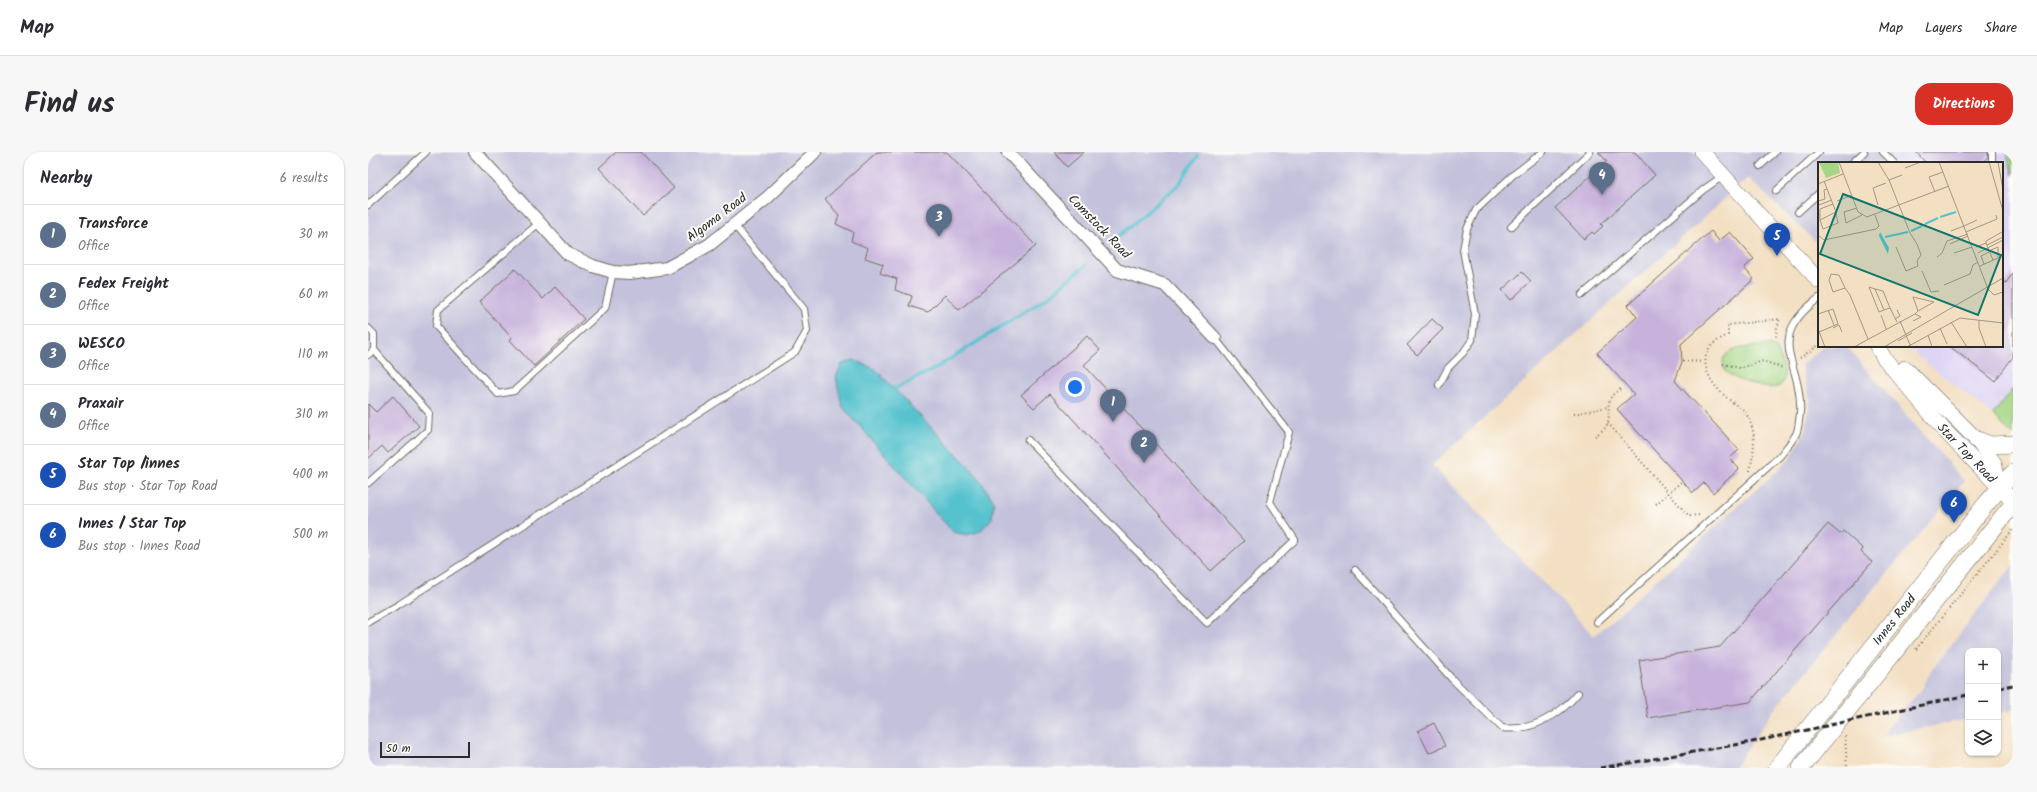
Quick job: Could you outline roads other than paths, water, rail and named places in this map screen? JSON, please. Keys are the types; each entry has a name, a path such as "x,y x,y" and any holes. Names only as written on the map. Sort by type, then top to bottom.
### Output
{"main road":[{"path":"1977,440 1991,445 2013,444"},
{"name":"Innes Road","path":"1776,768 2000,486 2013,473"},
{"name":"Innes Road","path":"1801,768 2013,503"}],"street":[{"name":"Algoma Road","path":"475,152 568,254 593,266 613,272 628,273 667,268 709,245 767,198 815,152"},
{"name":"Comstock Road","path":"1008,152 1117,270 1165,285 1215,338"},
{"path":"1707,154 1723,176 1818,280"},
{"name":"Star Top Road","path":"1878,347 1884,358 1944,430 2000,486"},
{"name":"Star Top Road","path":"1882,347 1890,352 1977,440 1994,463 2000,486"},
{"path":"2000,486 2013,503"}],"lane":[{"path":"368,205 426,152"},
{"path":"1439,385 1448,368 1463,353 1472,340 1475,314 1463,250 1467,229 1476,210 1513,175 1543,152"},
{"path":"1511,227 1590,152"},
{"path":"1760,166 1775,152"},
{"path":"1776,191 1819,152"},
{"path":"1853,162 1864,152"},
{"path":"1883,152 1893,162"},
{"path":"1888,157 1892,152"},
{"path":"1582,295 1703,190 1723,176"},
{"path":"1798,212 1818,193"},
{"path":"539,223 438,310 436,326 498,394 514,391 605,308 613,272"},
{"path":"368,622 398,605 795,352 806,330 804,309 734,225"},
{"path":"1597,622 1780,456 1796,433 1800,400 1797,380 1789,356 1789,337 1791,328 1798,316 1818,299"},
{"path":"368,328 374,334 374,350 429,413 428,430 368,483"},
{"path":"1028,440 1207,623 1295,540 1270,502 1289,432 1215,338"},
{"path":"368,355 374,350"},
{"path":"1356,570 1452,679 1502,728 1512,729 1539,722 1561,709 1578,693"}],"water":[{"path":"854,360 875,369 977,475 994,502 992,518 980,531 967,535 953,532 842,406 836,377 842,364"}],"waterway":[{"path":"1112,242 1179,184 1198,156"},
{"path":"894,389 936,368 1048,297 1086,265"}],"railway":[{"path":"2001,687 2013,685"},
{"path":"1600,768 1752,742 1965,696"}],"place":[{"name":"Praxair","path":"1602,195"},
{"name":"WESCO","path":"939,237"},
{"name":"Star Top /innes","path":"1777,256"},
{"name":"Transforce","path":"1113,422"},
{"name":"Fedex Freight","path":"1144,463"},
{"name":"Innes / Star Top","path":"1954,523"}]}
